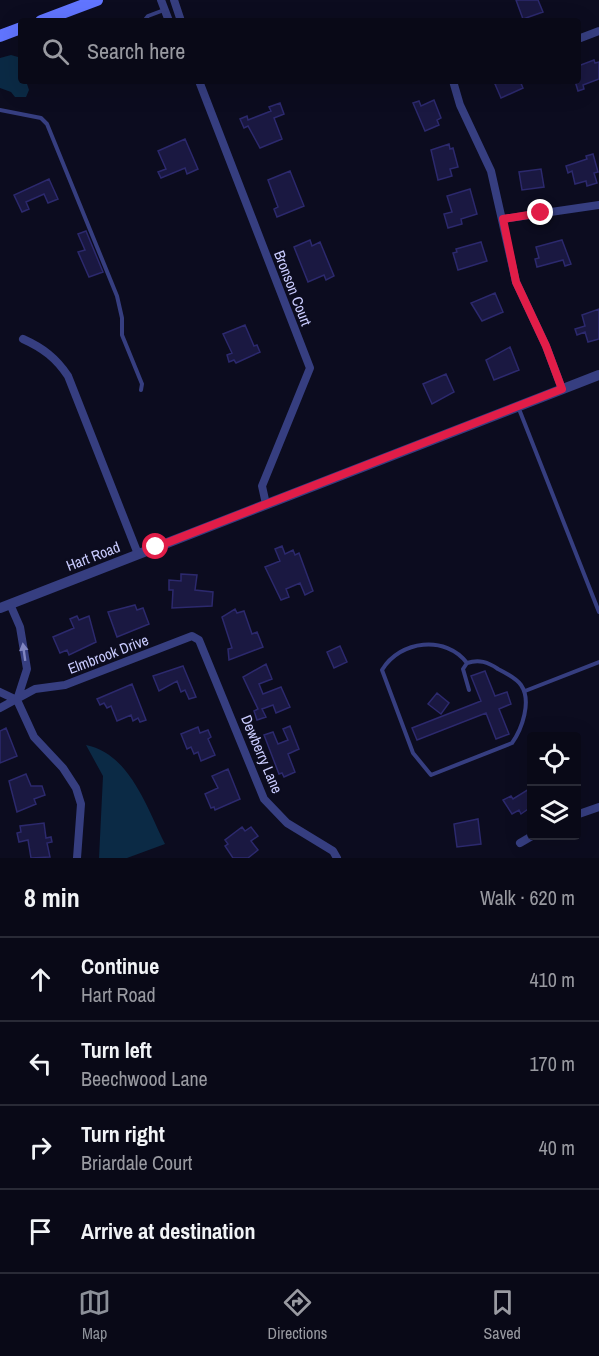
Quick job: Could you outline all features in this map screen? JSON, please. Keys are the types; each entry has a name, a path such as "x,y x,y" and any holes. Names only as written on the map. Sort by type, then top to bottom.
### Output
{"main road":[{"path":"49,18 97,0"},
{"path":"0,36 18,29"}],"street":[{"path":"161,0 168,18"},
{"path":"174,0 180,18"},
{"path":"581,38 599,31"},
{"name":"Bronson Court","path":"200,84 310,368 262,486 266,504"},
{"path":"454,84 460,105 491,171 516,282 546,346 562,389"},
{"path":"503,219 599,205"},
{"path":"23,339 43,348 58,362 68,376 138,554"},
{"name":"Hart Road","path":"5,606 599,375"},
{"path":"5,606 20,627 27,669 17,700"},
{"name":"Elmbrook Drive","path":"0,708 35,689 65,685 192,636"},
{"name":"Dewberry Lane","path":"192,636 199,640 264,800 287,823 333,851 337,858"},
{"path":"0,692 17,700 34,737 63,768 76,788 81,804 77,858"},
{"path":"581,813 599,807"},
{"path":"520,843 527,839"}],"lane":[{"path":"146,18 164,9"},
{"path":"0,110 41,118 47,124 117,296 122,318 122,335 141,390"},
{"path":"517,405 599,612"},
{"path":"432,643 443,644 455,650 467,663 481,661 491,664 519,682 525,691 523,724 512,743 430,775 413,753 382,670 386,663 400,653 432,643"},
{"path":"525,691 599,662"},
{"path":"467,663 463,674 469,690"}],"water":[{"path":"11,55 18,57 18,84 27,84 29,90 26,97 15,97 11,92 0,88 0,58"},
{"path":"86,745 101,750 126,771 144,799 165,844 127,858 99,858 103,776"}],"building":[{"path":"516,0 538,0 543,12 523,18"},
{"path":"594,60 595,63 599,62 599,79 583,85 584,89 578,91 576,84 581,84 581,65"},
{"path":"495,84 521,84 523,88 501,98"},
{"path":"434,100 441,118 437,120 439,125 425,131 413,103 419,101 421,106"},
{"path":"280,103 284,114 274,118 282,139 260,148 248,126 244,128 240,119 247,116 248,120 271,111 269,107"},
{"path":"185,139 198,169 187,174 185,168 161,178 158,172 166,169 158,151"},
{"path":"449,144 450,149 453,148 458,167 450,169 452,176 438,180 431,150"},
{"path":"593,154 598,172 594,173 597,183 587,186 586,181 575,184 572,171 568,173 566,166 587,159 586,156"},
{"path":"541,169 544,187 522,190 519,172"},
{"path":"290,171 304,206 277,217 274,209 278,207 268,180"},
{"path":"49,179 58,199 48,203 44,194 26,202 29,209 22,212 14,195"},
{"path":"470,189 477,214 461,219 462,224 448,228 444,214 452,212 447,196"},
{"path":"86,231 103,272 89,277 78,252 85,250 78,234"},
{"path":"310,240 312,246 320,242 334,276 326,280 324,275 308,282 294,247"},
{"path":"562,240 571,264 565,266 563,260 537,267 535,259 539,258 536,247"},
{"path":"481,242 487,261 458,270 453,253 457,252 456,249"},
{"path":"495,293 503,312 482,321 471,303"},
{"path":"599,309 599,339 588,342 585,332 577,335 575,329 585,326 582,315"},
{"path":"245,325 254,346 257,345 260,352 236,363 234,360 229,362 227,355 232,353 223,334"},
{"path":"510,347 519,370 494,380 486,360"},
{"path":"446,374 454,392 432,404 423,384"},
{"path":"282,546 285,554 293,550 295,555 299,553 313,591 305,595 300,583 286,589 289,597 281,600 265,567 280,561 275,549"},
{"path":"181,574 197,575 195,590 213,592 212,606 172,608 173,590 169,590 169,580 181,581"},
{"path":"135,605 137,610 143,608 149,624 117,637 108,612"},
{"path":"235,609 237,613 244,611 252,634 257,632 263,647 229,660 228,649 232,648 222,617"},
{"path":"77,616 79,620 89,616 96,642 69,655 67,650 60,653 53,637 74,628 70,619"},
{"path":"340,646 347,662 334,668 327,652"},
{"path":"266,664 272,679 259,684 263,694 281,687 290,707 276,713 273,705 262,709 266,717 257,720 254,711 258,709 243,677"},
{"path":"183,666 196,697 189,699 185,690 181,692 177,681 159,691 153,676"},
{"path":"485,671 495,696 507,692 511,704 499,709 509,734 496,739 486,713 417,740 412,728 481,701 471,676"},
{"path":"132,684 146,720 140,722 138,718 133,721 131,715 117,721 111,706 107,708 104,703 100,705 97,699"},
{"path":"437,693 449,703 441,714 428,704"},
{"path":"290,726 299,749 288,754 295,772 284,777 282,773 279,774 264,735 273,732 278,744 288,740 283,729"},
{"path":"198,727 200,733 208,730 211,737 208,739 215,755 201,761 198,752 194,754 191,747 187,749 181,734"},
{"path":"6,728 17,756 0,763 0,731"},
{"path":"228,769 240,799 215,810 214,807 211,808 205,794 218,788 212,776"},
{"path":"26,774 31,786 42,786 45,795 34,799 36,804 17,812 9,781"},
{"path":"527,790 527,810 521,814 519,810 512,814 503,800 511,796 513,799"},
{"path":"478,819 481,844 457,847 454,824"},
{"path":"44,823 46,838 51,837 52,842 47,843 50,857 31,858 28,840 19,842 17,833 21,832 20,826"},
{"path":"242,827 245,831 251,827 258,836 251,841 258,850 248,858 233,858 225,846 228,844 225,840"}],"route":[{"path":"156,547 562,389 546,346 516,282 503,219 541,213"}]}
